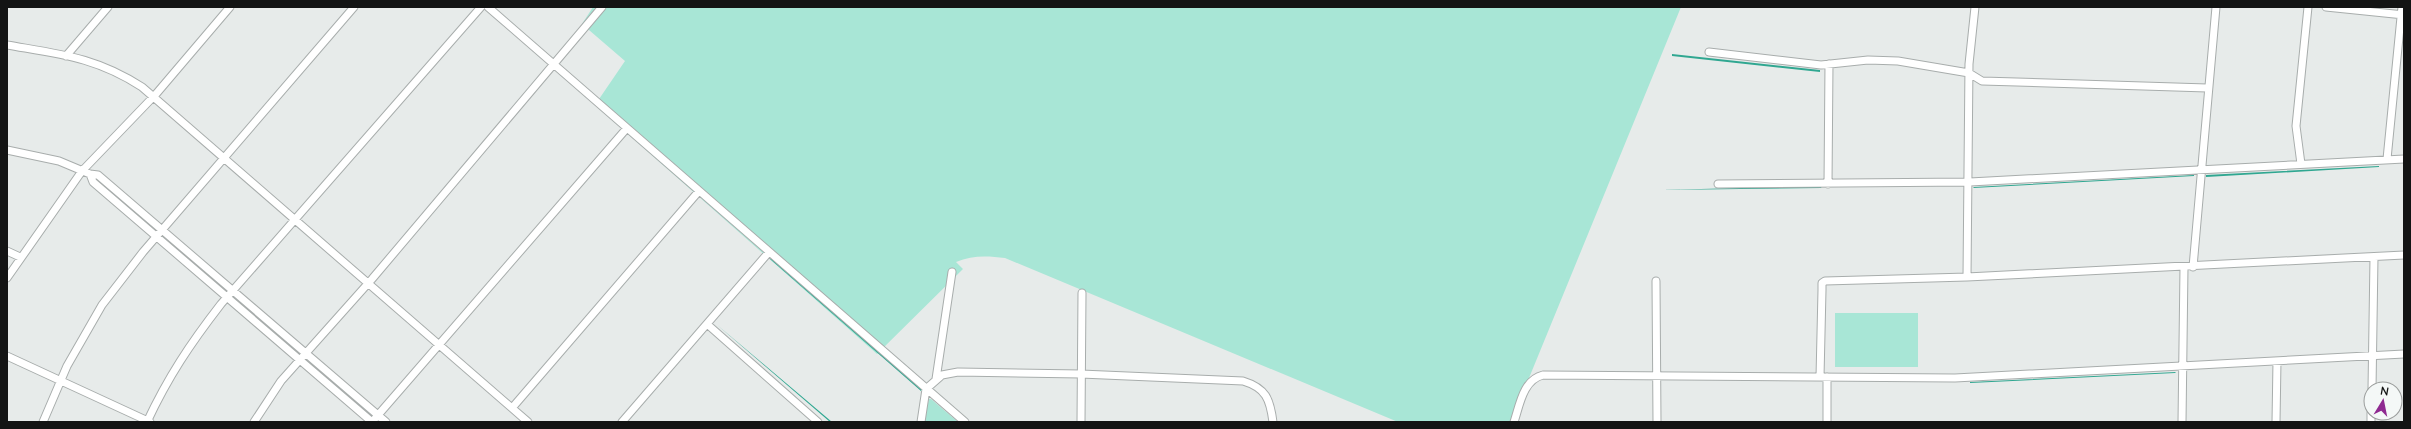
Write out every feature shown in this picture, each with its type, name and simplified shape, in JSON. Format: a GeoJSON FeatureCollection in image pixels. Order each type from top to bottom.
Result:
{"type":"FeatureCollection","features":[{"type":"Feature","properties":{"kind":"street"},"geometry":{"type":"LineString","coordinates":[[66,56],[108,7]]}},
{"type":"Feature","properties":{"kind":"street"},"geometry":{"type":"LineString","coordinates":[[7,278],[20,257],[82,171],[152,96],[230,7]]}},
{"type":"Feature","properties":{"kind":"street"},"geometry":{"type":"LineString","coordinates":[[43,422],[60,381],[102,306],[156,236],[354,7]]}},
{"type":"Feature","properties":{"kind":"street"},"geometry":{"type":"LineString","coordinates":[[7,356],[148,422],[164,386],[187,348],[227,297],[481,7]]}},
{"type":"Feature","properties":{"kind":"street"},"geometry":{"type":"LineString","coordinates":[[488,7],[964,422]]}},
{"type":"Feature","properties":{"kind":"street"},"geometry":{"type":"LineString","coordinates":[[254,422],[281,381],[368,283],[602,7]]}},
{"type":"Feature","properties":{"kind":"street"},"geometry":{"type":"LineString","coordinates":[[1967,277],[1968,73],[1975,7]]}},
{"type":"Feature","properties":{"kind":"street"},"geometry":{"type":"LineString","coordinates":[[2193,267],[2207,88],[2216,7]]}},
{"type":"Feature","properties":{"kind":"street"},"geometry":{"type":"LineString","coordinates":[[2301,164],[2296,126],[2308,7]]}},
{"type":"Feature","properties":{"kind":"street"},"geometry":{"type":"LineString","coordinates":[[2326,7],[2402,12],[2387,159]]}},
{"type":"Feature","properties":{"kind":"street"},"geometry":{"type":"LineString","coordinates":[[7,45],[66,56],[106,66],[121,73],[152,96],[528,422]]}},
{"type":"Feature","properties":{"kind":"street"},"geometry":{"type":"LineString","coordinates":[[1709,52],[1821,65],[1898,60],[1968,73],[1982,81],[2207,88]]}},
{"type":"Feature","properties":{"kind":"street"},"geometry":{"type":"LineString","coordinates":[[1828,184],[1829,64]]}},
{"type":"Feature","properties":{"kind":"street"},"geometry":{"type":"LineString","coordinates":[[90,174],[93,182],[372,422],[627,128]]}},
{"type":"Feature","properties":{"kind":"street"},"geometry":{"type":"LineString","coordinates":[[7,150],[58,161],[90,174],[98,175],[386,422]]}},
{"type":"Feature","properties":{"kind":"street"},"geometry":{"type":"LineString","coordinates":[[1718,184],[1967,182],[2404,158]]}},
{"type":"Feature","properties":{"kind":"street"},"geometry":{"type":"LineString","coordinates":[[512,408],[699,191]]}},
{"type":"Feature","properties":{"kind":"street"},"geometry":{"type":"LineString","coordinates":[[7,251],[20,257]]}},
{"type":"Feature","properties":{"kind":"street"},"geometry":{"type":"LineString","coordinates":[[622,422],[769,252]]}},
{"type":"Feature","properties":{"kind":"street"},"geometry":{"type":"LineString","coordinates":[[1826,422],[1822,290],[1822,283],[1825,281],[1967,277],[2193,267],[2404,255]]}},
{"type":"Feature","properties":{"kind":"street"},"geometry":{"type":"LineString","coordinates":[[2372,381],[2374,257]]}},
{"type":"Feature","properties":{"kind":"street"},"geometry":{"type":"LineString","coordinates":[[2182,422],[2184,267]]}},
{"type":"Feature","properties":{"kind":"street"},"geometry":{"type":"LineString","coordinates":[[936,379],[952,272]]}},
{"type":"Feature","properties":{"kind":"street"},"geometry":{"type":"LineString","coordinates":[[1656,281],[1657,422]]}},
{"type":"Feature","properties":{"kind":"street"},"geometry":{"type":"LineString","coordinates":[[1081,422],[1082,293]]}},
{"type":"Feature","properties":{"kind":"street"},"geometry":{"type":"LineString","coordinates":[[707,324],[818,422]]}},
{"type":"Feature","properties":{"kind":"street"},"geometry":{"type":"LineString","coordinates":[[1514,422],[1528,382],[1534,377],[1543,375],[1955,378],[2404,354]]}},
{"type":"Feature","properties":{"kind":"street"},"geometry":{"type":"LineString","coordinates":[[2276,422],[2277,360]]}},
{"type":"Feature","properties":{"kind":"street"},"geometry":{"type":"LineString","coordinates":[[921,422],[926,388],[942,375],[958,372],[1081,374],[1243,382],[1256,386],[1265,394],[1271,405],[1272,422]]}},
{"type":"Feature","properties":{"kind":"shaded area"},"geometry":{"type":"Polygon","coordinates":[[[593,7],[1681,7],[1511,422],[1398,422],[1005,258],[980,257],[968,258],[956,262],[963,269],[877,354],[595,105],[625,61],[582,24],[593,7]]]}},
{"type":"Feature","properties":{"kind":"shaded area"},"geometry":{"type":"Polygon","coordinates":[[[1672,54],[1820,70],[1820,72],[1672,56],[1672,54]]]}},
{"type":"Feature","properties":{"kind":"shaded area"},"geometry":{"type":"Polygon","coordinates":[[[2379,167],[2206,177],[2206,175],[2379,167]]]}},
{"type":"Feature","properties":{"kind":"shaded area"},"geometry":{"type":"Polygon","coordinates":[[[2194,176],[1973,188],[1974,187],[2194,176]]]}},
{"type":"Feature","properties":{"kind":"shaded area"},"geometry":{"type":"Polygon","coordinates":[[[1822,186],[1821,188],[1661,190],[1822,186]]]}},
{"type":"Feature","properties":{"kind":"shaded area"},"geometry":{"type":"Polygon","coordinates":[[[771,258],[922,389],[921,391],[770,259],[771,258]]]}},
{"type":"Feature","properties":{"kind":"shaded area"},"geometry":{"type":"Polygon","coordinates":[[[1835,313],[1918,313],[1918,367],[1835,367],[1835,313]]]}},
{"type":"Feature","properties":{"kind":"shaded area"},"geometry":{"type":"Polygon","coordinates":[[[716,324],[832,422],[830,422],[716,324]]]}},
{"type":"Feature","properties":{"kind":"shaded area"},"geometry":{"type":"Polygon","coordinates":[[[2176,372],[2175,373],[1970,383],[1970,382],[2176,372]]]}},
{"type":"Feature","properties":{"kind":"shaded area"},"geometry":{"type":"Polygon","coordinates":[[[929,399],[931,399],[958,422],[924,422],[929,399]]]}}]}
